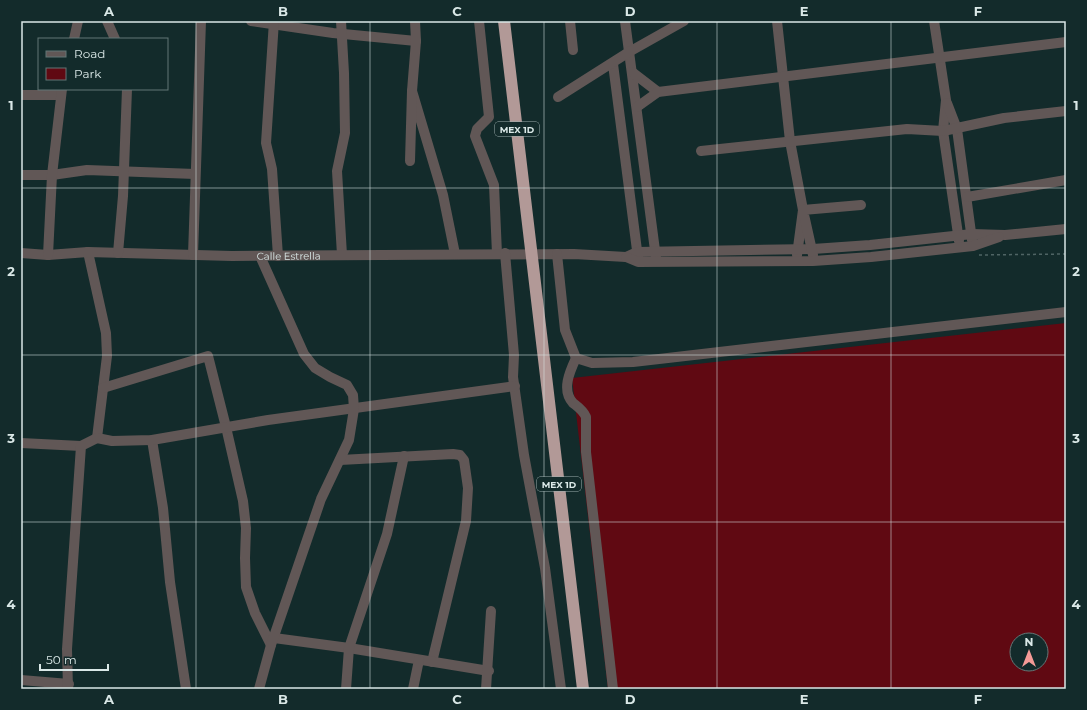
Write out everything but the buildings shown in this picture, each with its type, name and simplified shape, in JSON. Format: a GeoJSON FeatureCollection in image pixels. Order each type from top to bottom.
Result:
{"type":"FeatureCollection","features":[{"type":"Feature","properties":{"kind":"highway","name":"MEX 1D"},"geometry":{"type":"LineString","coordinates":[[504,21],[583,689]]}},
{"type":"Feature","properties":{"kind":"street"},"geometry":{"type":"LineString","coordinates":[[74,38],[78,21]]}},
{"type":"Feature","properties":{"kind":"street"},"geometry":{"type":"LineString","coordinates":[[107,21],[115,38]]}},
{"type":"Feature","properties":{"kind":"street"},"geometry":{"type":"LineString","coordinates":[[193,255],[195,174],[199,118],[201,21]]}},
{"type":"Feature","properties":{"kind":"street"},"geometry":{"type":"LineString","coordinates":[[251,21],[416,41]]}},
{"type":"Feature","properties":{"kind":"street"},"geometry":{"type":"LineString","coordinates":[[341,21],[345,133],[337,171],[342,255]]}},
{"type":"Feature","properties":{"kind":"street"},"geometry":{"type":"LineString","coordinates":[[410,161],[412,91],[416,41],[415,21]]}},
{"type":"Feature","properties":{"kind":"street"},"geometry":{"type":"LineString","coordinates":[[479,21],[489,117],[477,129],[475,136],[494,185],[515,386],[524,455],[545,568],[561,689]]}},
{"type":"Feature","properties":{"kind":"street"},"geometry":{"type":"LineString","coordinates":[[570,21],[573,50]]}},
{"type":"Feature","properties":{"kind":"street"},"geometry":{"type":"LineString","coordinates":[[625,21],[655,257]]}},
{"type":"Feature","properties":{"kind":"street"},"geometry":{"type":"LineString","coordinates":[[558,97],[613,64],[629,52],[684,21]]}},
{"type":"Feature","properties":{"kind":"street"},"geometry":{"type":"LineString","coordinates":[[934,21],[946,100],[957,129],[974,250]]}},
{"type":"Feature","properties":{"kind":"street"},"geometry":{"type":"LineString","coordinates":[[778,22],[790,141],[803,210],[813,249],[813,261]]}},
{"type":"Feature","properties":{"kind":"street"},"geometry":{"type":"LineString","coordinates":[[274,23],[266,143],[272,169],[278,256]]}},
{"type":"Feature","properties":{"kind":"street"},"geometry":{"type":"LineString","coordinates":[[636,107],[658,92],[1066,42]]}},
{"type":"Feature","properties":{"kind":"street"},"geometry":{"type":"LineString","coordinates":[[613,64],[638,257],[813,261],[871,257],[960,247],[974,250],[1005,235]]}},
{"type":"Feature","properties":{"kind":"street"},"geometry":{"type":"LineString","coordinates":[[632,72],[658,92]]}},
{"type":"Feature","properties":{"kind":"street"},"geometry":{"type":"LineString","coordinates":[[118,253],[124,172],[127,90]]}},
{"type":"Feature","properties":{"kind":"street"},"geometry":{"type":"LineString","coordinates":[[412,91],[443,194],[455,254]]}},
{"type":"Feature","properties":{"kind":"street"},"geometry":{"type":"LineString","coordinates":[[21,95],[61,92],[52,174],[48,255]]}},
{"type":"Feature","properties":{"kind":"street"},"geometry":{"type":"LineString","coordinates":[[946,100],[943,131],[960,247]]}},
{"type":"Feature","properties":{"kind":"street"},"geometry":{"type":"LineString","coordinates":[[701,151],[907,129],[943,131],[1004,118],[1066,111]]}},
{"type":"Feature","properties":{"kind":"street"},"geometry":{"type":"LineString","coordinates":[[21,175],[52,174],[87,170],[195,174]]}},
{"type":"Feature","properties":{"kind":"street"},"geometry":{"type":"LineString","coordinates":[[967,197],[1066,180]]}},
{"type":"Feature","properties":{"kind":"street"},"geometry":{"type":"LineString","coordinates":[[803,210],[861,205]]}},
{"type":"Feature","properties":{"kind":"street"},"geometry":{"type":"LineString","coordinates":[[798,261],[797,249],[803,210]]}},
{"type":"Feature","properties":{"kind":"street"},"geometry":{"type":"LineString","coordinates":[[655,257],[813,249],[870,245],[959,235],[1005,235],[1066,229]]}},
{"type":"Feature","properties":{"kind":"street"},"geometry":{"type":"LineString","coordinates":[[870,245],[871,257]]}},
{"type":"Feature","properties":{"kind":"street"},"geometry":{"type":"LineString","coordinates":[[88,252],[106,333],[107,356],[96,438]]}},
{"type":"Feature","properties":{"kind":"street","name":"Calle Estrella"},"geometry":{"type":"LineString","coordinates":[[21,253],[48,255],[88,252],[278,256],[501,253],[638,257]]}},
{"type":"Feature","properties":{"kind":"street"},"geometry":{"type":"LineString","coordinates":[[557,254],[565,330],[576,358],[568,377],[568,391],[572,402],[584,413],[586,417],[586,452],[613,689]]}},
{"type":"Feature","properties":{"kind":"street"},"geometry":{"type":"LineString","coordinates":[[259,689],[273,641],[321,500],[349,440],[354,409],[353,395],[347,384],[330,377],[315,368],[304,354],[260,256]]}},
{"type":"Feature","properties":{"kind":"street"},"geometry":{"type":"LineString","coordinates":[[576,358],[592,363],[633,362],[1066,312]]}},
{"type":"Feature","properties":{"kind":"street"},"geometry":{"type":"LineString","coordinates":[[102,388],[208,356],[226,427],[242,501],[246,528],[246,587],[255,613],[273,641]]}},
{"type":"Feature","properties":{"kind":"street"},"geometry":{"type":"LineString","coordinates":[[21,443],[81,446],[96,438],[112,441],[152,440],[226,427],[515,386]]}},
{"type":"Feature","properties":{"kind":"street"},"geometry":{"type":"LineString","coordinates":[[152,440],[163,508],[170,582],[186,689]]}},
{"type":"Feature","properties":{"kind":"street"},"geometry":{"type":"LineString","coordinates":[[21,680],[68,687],[67,649],[81,446]]}},
{"type":"Feature","properties":{"kind":"street"},"geometry":{"type":"LineString","coordinates":[[340,460],[453,454],[460,455],[464,460],[468,488],[466,521],[432,662]]}},
{"type":"Feature","properties":{"kind":"street"},"geometry":{"type":"LineString","coordinates":[[346,689],[349,648],[387,534],[404,456]]}},
{"type":"Feature","properties":{"kind":"street"},"geometry":{"type":"LineString","coordinates":[[486,689],[489,671],[491,611]]}},
{"type":"Feature","properties":{"kind":"street"},"geometry":{"type":"LineString","coordinates":[[273,641],[349,648],[489,671]]}},
{"type":"Feature","properties":{"kind":"street"},"geometry":{"type":"LineString","coordinates":[[413,689],[419,660]]}},
{"type":"Feature","properties":{"kind":"path"},"geometry":{"type":"LineString","coordinates":[[974,250],[1066,254]]}},
{"type":"Feature","properties":{"kind":"green space"},"geometry":{"type":"Polygon","coordinates":[[[1066,323],[1066,689],[608,689],[572,378],[1066,323]]]}}]}
